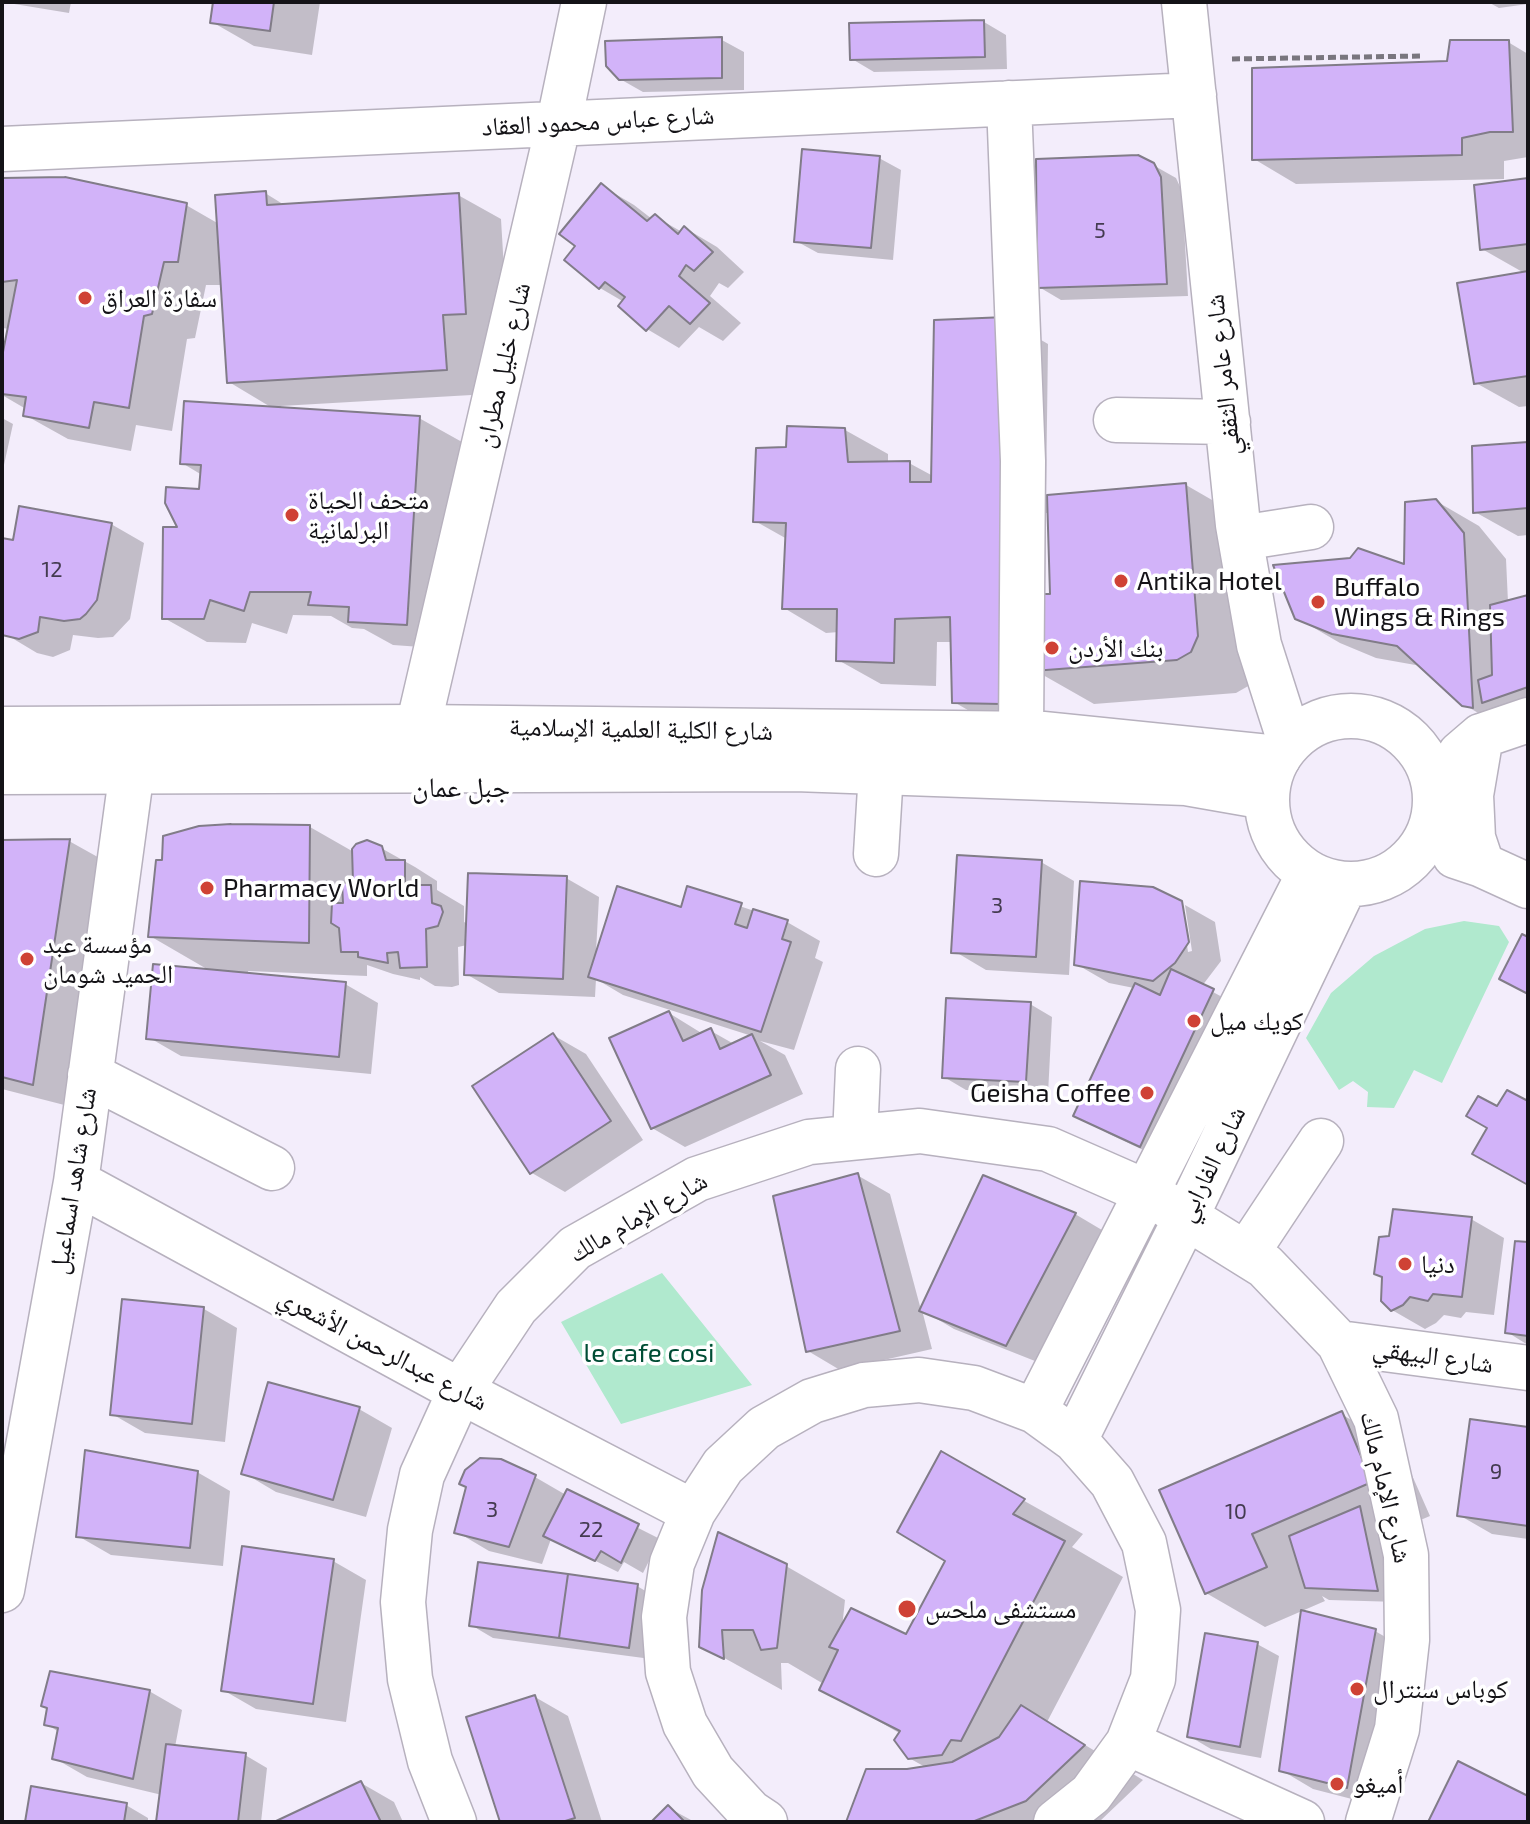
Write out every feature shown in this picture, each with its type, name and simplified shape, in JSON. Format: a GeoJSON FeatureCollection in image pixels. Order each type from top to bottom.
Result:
{"type":"FeatureCollection","features":[{"type":"Feature","properties":{"kind":"street","name":"شارع خليل مطران"},"geometry":{"type":"LineString","coordinates":[[418,727],[559,122],[584,2]]}},
{"type":"Feature","properties":{"kind":"street","name":"شارع عامر الثقفي"},"geometry":{"type":"LineString","coordinates":[[1184,2],[1241,538],[1278,765]]}},
{"type":"Feature","properties":{"kind":"street","name":"شارع عباس محمود العقاد"},"geometry":{"type":"LineString","coordinates":[[2,149],[1009,103],[1192,78]]}},
{"type":"Feature","properties":{"kind":"street"},"geometry":{"type":"LineString","coordinates":[[1009,103],[1023,461],[1021,734]]}},
{"type":"Feature","properties":{"kind":"street"},"geometry":{"type":"LineString","coordinates":[[1116,420],[1228,422]]}},
{"type":"Feature","properties":{"kind":"street"},"geometry":{"type":"LineString","coordinates":[[1241,538],[1311,527]]}},
{"type":"Feature","properties":{"kind":"street"},"geometry":{"type":"LineString","coordinates":[[1359,716],[1383,722],[1405,735],[1422,754],[1433,777],[1436,801],[1432,825],[1422,846],[1405,865],[1383,878],[1327,881],[1284,852],[1268,817],[1278,765],[1310,726],[1334,717],[1359,716]]}},
{"type":"Feature","properties":{"kind":"street"},"geometry":{"type":"LineString","coordinates":[[1433,777],[1481,736],[1528,720]]}},
{"type":"Feature","properties":{"kind":"street","name":"شارع الكلية العلمية الإسلامية"},"geometry":{"type":"LineString","coordinates":[[2,729],[418,727],[1043,734],[1278,765]]}},
{"type":"Feature","properties":{"kind":"street"},"geometry":{"type":"LineString","coordinates":[[1481,736],[1471,795],[1473,838],[1482,865]]}},
{"type":"Feature","properties":{"kind":"street","name":"شارع الكلية العلمية الإسلامية"},"geometry":{"type":"LineString","coordinates":[[2,772],[795,769],[1186,783],[1278,765]]}},
{"type":"Feature","properties":{"kind":"street","name":"شارع شاهد اسماعيل"},"geometry":{"type":"LineString","coordinates":[[2,1590],[76,1182],[132,770]]}},
{"type":"Feature","properties":{"kind":"street"},"geometry":{"type":"LineString","coordinates":[[876,854],[881,772]]}},
{"type":"Feature","properties":{"kind":"street"},"geometry":{"type":"LineString","coordinates":[[1422,846],[1482,865],[1528,886]]}},
{"type":"Feature","properties":{"kind":"street","name":"شارع الفارابي"},"geometry":{"type":"LineString","coordinates":[[1035,1411],[1146,1192],[1327,881]]}},
{"type":"Feature","properties":{"kind":"street","name":"شارع الفارابي"},"geometry":{"type":"LineString","coordinates":[[1075,1440],[1186,1217],[1327,881]]}},
{"type":"Feature","properties":{"kind":"street"},"geometry":{"type":"LineString","coordinates":[[855,1137],[858,1069]]}},
{"type":"Feature","properties":{"kind":"street"},"geometry":{"type":"LineString","coordinates":[[90,1075],[272,1168]]}},
{"type":"Feature","properties":{"kind":"street","name":"شارع الإمام مالك"},"geometry":{"type":"LineString","coordinates":[[454,1822],[430,1761],[410,1679],[403,1602],[410,1530],[422,1475],[460,1391],[516,1307],[575,1248],[697,1179],[809,1142],[920,1131],[1048,1149],[1146,1192],[1265,1266],[1339,1343],[1376,1419],[1406,1555],[1407,1640],[1397,1729],[1368,1822]]}},
{"type":"Feature","properties":{"kind":"street"},"geometry":{"type":"LineString","coordinates":[[1246,1254],[1321,1141]]}},
{"type":"Feature","properties":{"kind":"street","name":"شارع عبدالرحمن الأشعري"},"geometry":{"type":"LineString","coordinates":[[76,1182],[460,1391],[693,1512]]}},
{"type":"Feature","properties":{"kind":"street","name":"شارع البيهقي"},"geometry":{"type":"LineString","coordinates":[[1339,1343],[1528,1368]]}},
{"type":"Feature","properties":{"kind":"street"},"geometry":{"type":"LineString","coordinates":[[765,1822],[750,1812],[713,1772],[685,1724],[668,1672],[664,1617],[672,1563],[693,1512],[723,1466],[764,1428],[812,1401],[864,1385],[919,1380],[974,1388],[1035,1411],[1075,1440],[1112,1482],[1144,1543],[1158,1610],[1153,1679],[1128,1743],[1091,1794],[1056,1822]]}},
{"type":"Feature","properties":{"kind":"street"},"geometry":{"type":"LineString","coordinates":[[1128,1743],[1302,1822]]}},
{"type":"Feature","properties":{"kind":"path"},"geometry":{"type":"LineString","coordinates":[[1192,78],[1421,56]]}},
{"type":"Feature","properties":{"kind":"green space"},"geometry":{"type":"Polygon","coordinates":[[[1464,921],[1499,926],[1509,942],[1442,1083],[1414,1070],[1394,1108],[1367,1107],[1368,1092],[1353,1081],[1339,1090],[1306,1038],[1331,993],[1374,956],[1425,929],[1464,921]]]}},
{"type":"Feature","properties":{"kind":"green space","name":"le cafe cosi"},"geometry":{"type":"Polygon","coordinates":[[[662,1273],[752,1385],[621,1424],[561,1322],[662,1273]]]}},
{"type":"Feature","properties":{"kind":"building"},"geometry":{"type":"Polygon","coordinates":[[[213,2],[274,2],[270,31],[210,23],[213,2]]]}},
{"type":"Feature","properties":{"kind":"building"},"geometry":{"type":"Polygon","coordinates":[[[984,20],[985,57],[850,60],[849,23],[984,20]]]}},
{"type":"Feature","properties":{"kind":"building"},"geometry":{"type":"Polygon","coordinates":[[[722,37],[722,78],[619,80],[606,66],[605,41],[722,37]]]}},
{"type":"Feature","properties":{"kind":"building"},"geometry":{"type":"Polygon","coordinates":[[[1450,40],[1509,40],[1513,132],[1490,132],[1462,138],[1462,155],[1252,160],[1252,68],[1447,61],[1450,40]]]}},
{"type":"Feature","properties":{"kind":"building"},"geometry":{"type":"Polygon","coordinates":[[[802,149],[880,156],[871,248],[794,242],[802,149]]]}},
{"type":"Feature","properties":{"kind":"building"},"geometry":{"type":"Polygon","coordinates":[[[1138,155],[1154,163],[1161,177],[1167,284],[1037,288],[1036,159],[1138,155]]]}},
{"type":"Feature","properties":{"kind":"building","name":"سفارة العراق"},"geometry":{"type":"Polygon","coordinates":[[[65,177],[187,203],[178,262],[164,262],[152,314],[144,316],[129,408],[94,402],[89,428],[23,416],[26,397],[2,394],[2,357],[17,280],[2,282],[2,178],[65,177]]]}},
{"type":"Feature","properties":{"kind":"building"},"geometry":{"type":"Polygon","coordinates":[[[1528,178],[1528,244],[1480,250],[1474,185],[1528,178]]]}},
{"type":"Feature","properties":{"kind":"building"},"geometry":{"type":"Polygon","coordinates":[[[601,183],[647,221],[655,214],[678,234],[684,226],[713,252],[694,271],[686,265],[679,276],[710,303],[690,324],[669,306],[646,331],[618,306],[625,297],[605,282],[599,289],[564,260],[575,246],[559,234],[601,183]]]}},
{"type":"Feature","properties":{"kind":"building"},"geometry":{"type":"Polygon","coordinates":[[[266,191],[267,205],[459,193],[466,314],[443,315],[447,370],[227,383],[215,195],[266,191]]]}},
{"type":"Feature","properties":{"kind":"building"},"geometry":{"type":"Polygon","coordinates":[[[1528,271],[1528,376],[1474,384],[1457,283],[1528,271]]]}},
{"type":"Feature","properties":{"kind":"building"},"geometry":{"type":"Polygon","coordinates":[[[1006,317],[1001,704],[952,703],[950,617],[895,619],[894,663],[836,661],[837,609],[782,609],[786,523],[753,522],[756,448],[786,447],[787,426],[845,428],[848,462],[910,461],[910,482],[931,482],[934,320],[1006,317]]]}},
{"type":"Feature","properties":{"kind":"building","name":"متحف الحياة البرلمانية"},"geometry":{"type":"Polygon","coordinates":[[[184,401],[420,416],[407,625],[348,622],[349,607],[308,605],[311,592],[250,592],[244,611],[210,600],[204,619],[162,619],[163,527],[177,527],[165,503],[166,487],[199,489],[201,465],[180,464],[184,401]]]}},
{"type":"Feature","properties":{"kind":"building"},"geometry":{"type":"Polygon","coordinates":[[[1528,442],[1528,508],[1473,513],[1472,446],[1528,442]]]}},
{"type":"Feature","properties":{"kind":"building","name":"Antika Hotel"},"geometry":{"type":"Polygon","coordinates":[[[1186,483],[1198,636],[1191,652],[1177,660],[1033,671],[1031,594],[1050,594],[1047,495],[1186,483]]]}},
{"type":"Feature","properties":{"kind":"building"},"geometry":{"type":"Polygon","coordinates":[[[1436,499],[1464,533],[1473,708],[1462,706],[1397,646],[1332,634],[1295,619],[1273,565],[1350,558],[1358,548],[1404,564],[1405,502],[1436,499]]]}},
{"type":"Feature","properties":{"kind":"building"},"geometry":{"type":"Polygon","coordinates":[[[19,506],[112,523],[97,600],[86,614],[80,619],[64,621],[40,617],[38,632],[19,639],[2,635],[2,538],[13,540],[19,506]]]}},
{"type":"Feature","properties":{"kind":"building"},"geometry":{"type":"Polygon","coordinates":[[[1528,595],[1528,687],[1482,703],[1478,680],[1492,675],[1490,605],[1528,595]]]}},
{"type":"Feature","properties":{"kind":"building"},"geometry":{"type":"Polygon","coordinates":[[[310,825],[309,943],[148,937],[156,860],[162,860],[163,836],[199,826],[310,825]]]}},
{"type":"Feature","properties":{"kind":"building","name":"مؤسسة عبد الحميد شومان"},"geometry":{"type":"Polygon","coordinates":[[[70,839],[33,1085],[2,1077],[2,840],[70,839]]]}},
{"type":"Feature","properties":{"kind":"building"},"geometry":{"type":"Polygon","coordinates":[[[367,840],[382,846],[386,860],[405,860],[405,885],[431,885],[432,903],[441,906],[443,912],[438,926],[426,929],[427,967],[400,968],[398,952],[387,953],[388,963],[358,957],[358,952],[341,952],[339,928],[331,923],[332,903],[343,903],[342,883],[353,882],[352,849],[367,840]]]}},
{"type":"Feature","properties":{"kind":"building"},"geometry":{"type":"Polygon","coordinates":[[[957,855],[1042,860],[1036,957],[951,953],[957,855]]]}},
{"type":"Feature","properties":{"kind":"building"},"geometry":{"type":"Polygon","coordinates":[[[468,873],[567,876],[563,979],[464,975],[468,873]]]}},
{"type":"Feature","properties":{"kind":"building"},"geometry":{"type":"Polygon","coordinates":[[[1080,881],[1153,887],[1182,901],[1189,942],[1175,963],[1153,981],[1074,965],[1080,881]]]}},
{"type":"Feature","properties":{"kind":"building"},"geometry":{"type":"Polygon","coordinates":[[[617,886],[681,907],[687,886],[742,903],[735,924],[747,928],[753,909],[788,920],[782,939],[791,942],[761,1032],[588,977],[617,886]]]}},
{"type":"Feature","properties":{"kind":"building"},"geometry":{"type":"Polygon","coordinates":[[[1522,934],[1528,937],[1528,994],[1499,979],[1522,934]]]}},
{"type":"Feature","properties":{"kind":"building"},"geometry":{"type":"Polygon","coordinates":[[[153,964],[346,982],[339,1057],[146,1039],[153,964]]]}},
{"type":"Feature","properties":{"kind":"building"},"geometry":{"type":"Polygon","coordinates":[[[1171,969],[1214,989],[1140,1147],[1073,1116],[1135,983],[1160,995],[1171,969]]]}},
{"type":"Feature","properties":{"kind":"building"},"geometry":{"type":"Polygon","coordinates":[[[946,998],[1031,1002],[1026,1082],[942,1078],[946,998]]]}},
{"type":"Feature","properties":{"kind":"building"},"geometry":{"type":"Polygon","coordinates":[[[669,1011],[683,1041],[711,1028],[720,1049],[752,1034],[771,1075],[651,1129],[609,1038],[669,1011]]]}},
{"type":"Feature","properties":{"kind":"building"},"geometry":{"type":"Polygon","coordinates":[[[553,1033],[611,1121],[530,1174],[472,1086],[553,1033]]]}},
{"type":"Feature","properties":{"kind":"building"},"geometry":{"type":"Polygon","coordinates":[[[1507,1090],[1528,1101],[1528,1185],[1472,1154],[1487,1128],[1466,1116],[1478,1096],[1497,1106],[1507,1090]]]}},
{"type":"Feature","properties":{"kind":"building"},"geometry":{"type":"Polygon","coordinates":[[[858,1173],[900,1331],[806,1352],[773,1196],[858,1173]]]}},
{"type":"Feature","properties":{"kind":"building"},"geometry":{"type":"Polygon","coordinates":[[[983,1175],[1076,1213],[1006,1346],[919,1311],[983,1175]]]}},
{"type":"Feature","properties":{"kind":"building"},"geometry":{"type":"Polygon","coordinates":[[[1393,1209],[1472,1217],[1462,1297],[1433,1294],[1428,1301],[1410,1297],[1391,1311],[1381,1301],[1382,1277],[1374,1274],[1379,1237],[1389,1236],[1393,1209]]]}},
{"type":"Feature","properties":{"kind":"building"},"geometry":{"type":"Polygon","coordinates":[[[1515,1241],[1528,1242],[1528,1336],[1505,1333],[1515,1241]]]}},
{"type":"Feature","properties":{"kind":"building"},"geometry":{"type":"Polygon","coordinates":[[[122,1299],[204,1307],[192,1424],[110,1415],[122,1299]]]}},
{"type":"Feature","properties":{"kind":"building"},"geometry":{"type":"Polygon","coordinates":[[[268,1382],[360,1407],[333,1500],[241,1474],[268,1382]]]}},
{"type":"Feature","properties":{"kind":"building"},"geometry":{"type":"Polygon","coordinates":[[[1342,1411],[1372,1482],[1252,1534],[1267,1567],[1205,1594],[1159,1490],[1342,1411]]]}},
{"type":"Feature","properties":{"kind":"building"},"geometry":{"type":"Polygon","coordinates":[[[1470,1419],[1528,1427],[1528,1526],[1457,1516],[1470,1419]]]}},
{"type":"Feature","properties":{"kind":"building"},"geometry":{"type":"Polygon","coordinates":[[[85,1450],[198,1471],[190,1548],[76,1537],[85,1450]]]}},
{"type":"Feature","properties":{"kind":"building"},"geometry":{"type":"Polygon","coordinates":[[[941,1451],[1025,1499],[1013,1514],[1065,1541],[961,1741],[951,1740],[942,1755],[908,1759],[894,1740],[900,1731],[819,1690],[838,1650],[829,1647],[851,1608],[906,1634],[945,1561],[897,1532],[941,1451]]]}},
{"type":"Feature","properties":{"kind":"building"},"geometry":{"type":"Polygon","coordinates":[[[480,1458],[501,1459],[536,1475],[509,1547],[454,1533],[466,1487],[459,1484],[465,1470],[480,1458]]]}},
{"type":"Feature","properties":{"kind":"building"},"geometry":{"type":"Polygon","coordinates":[[[567,1489],[639,1524],[621,1563],[601,1551],[595,1561],[543,1536],[567,1489]]]}},
{"type":"Feature","properties":{"kind":"building"},"geometry":{"type":"Polygon","coordinates":[[[1360,1506],[1378,1591],[1305,1588],[1289,1536],[1360,1506]]]}},
{"type":"Feature","properties":{"kind":"building"},"geometry":{"type":"Polygon","coordinates":[[[718,1532],[787,1564],[777,1648],[761,1650],[753,1630],[722,1630],[724,1659],[699,1647],[702,1590],[718,1532]]]}},
{"type":"Feature","properties":{"kind":"building"},"geometry":{"type":"Polygon","coordinates":[[[242,1546],[334,1559],[313,1704],[221,1691],[242,1546]]]}},
{"type":"Feature","properties":{"kind":"building"},"geometry":{"type":"Polygon","coordinates":[[[478,1562],[568,1574],[559,1638],[469,1626],[478,1562]]]}},
{"type":"Feature","properties":{"kind":"building"},"geometry":{"type":"Polygon","coordinates":[[[568,1574],[638,1584],[629,1648],[559,1638],[568,1574]]]}},
{"type":"Feature","properties":{"kind":"building"},"geometry":{"type":"Polygon","coordinates":[[[1301,1610],[1376,1629],[1347,1788],[1279,1771],[1301,1610]]]}},
{"type":"Feature","properties":{"kind":"building"},"geometry":{"type":"Polygon","coordinates":[[[1205,1633],[1258,1642],[1240,1747],[1187,1737],[1205,1633]]]}},
{"type":"Feature","properties":{"kind":"building"},"geometry":{"type":"Polygon","coordinates":[[[50,1671],[150,1690],[133,1779],[52,1759],[58,1728],[44,1725],[47,1708],[41,1706],[50,1671]]]}},
{"type":"Feature","properties":{"kind":"building"},"geometry":{"type":"Polygon","coordinates":[[[535,1695],[575,1818],[562,1822],[500,1822],[466,1717],[535,1695]]]}},
{"type":"Feature","properties":{"kind":"building"},"geometry":{"type":"Polygon","coordinates":[[[1021,1705],[1085,1745],[1026,1801],[972,1822],[846,1822],[866,1769],[907,1769],[952,1762],[999,1737],[1021,1705]]]}},
{"type":"Feature","properties":{"kind":"building"},"geometry":{"type":"Polygon","coordinates":[[[166,1744],[246,1753],[238,1822],[156,1822],[166,1744]]]}},
{"type":"Feature","properties":{"kind":"building"},"geometry":{"type":"Polygon","coordinates":[[[1458,1761],[1528,1796],[1528,1822],[1428,1822],[1458,1761]]]}},
{"type":"Feature","properties":{"kind":"building"},"geometry":{"type":"Polygon","coordinates":[[[361,1781],[381,1822],[274,1822],[361,1781]]]}},
{"type":"Feature","properties":{"kind":"building"},"geometry":{"type":"Polygon","coordinates":[[[31,1786],[127,1803],[124,1822],[25,1822],[31,1786]]]}},
{"type":"Feature","properties":{"kind":"building"},"geometry":{"type":"Polygon","coordinates":[[[668,1805],[685,1822],[651,1822],[668,1805]]]}},
{"type":"Feature","properties":{"kind":"place","name":"سفارة العراق"},"geometry":{"type":"Point","coordinates":[85,298]}},
{"type":"Feature","properties":{"kind":"place","name":"متحف الحياة البرلمانية"},"geometry":{"type":"Point","coordinates":[292,515]}},
{"type":"Feature","properties":{"kind":"place","name":"Antika Hotel"},"geometry":{"type":"Point","coordinates":[1121,581]}},
{"type":"Feature","properties":{"kind":"place","name":"Buffalo Wings & Rings"},"geometry":{"type":"Point","coordinates":[1318,602]}},
{"type":"Feature","properties":{"kind":"place","name":"بنك الأردن"},"geometry":{"type":"Point","coordinates":[1052,648]}},
{"type":"Feature","properties":{"kind":"place","name":"Pharmacy World"},"geometry":{"type":"Point","coordinates":[207,888]}},
{"type":"Feature","properties":{"kind":"place","name":"مؤسسة عبد الحميد شومان"},"geometry":{"type":"Point","coordinates":[27,959]}},
{"type":"Feature","properties":{"kind":"place","name":"كويك ميل"},"geometry":{"type":"Point","coordinates":[1194,1021]}},
{"type":"Feature","properties":{"kind":"place","name":"Geisha Coffee"},"geometry":{"type":"Point","coordinates":[1147,1093]}},
{"type":"Feature","properties":{"kind":"place","name":"دنيا"},"geometry":{"type":"Point","coordinates":[1405,1264]}},
{"type":"Feature","properties":{"kind":"place","name":"مستشفى ملحس"},"geometry":{"type":"Point","coordinates":[907,1609]}},
{"type":"Feature","properties":{"kind":"place","name":"كوباس سنترال"},"geometry":{"type":"Point","coordinates":[1357,1689]}},
{"type":"Feature","properties":{"kind":"place","name":"أميغو"},"geometry":{"type":"Point","coordinates":[1337,1784]}},
{"type":"Feature","properties":{"kind":"district","name":"جبل عمان"},"geometry":{"type":"Point","coordinates":[461,788]}}]}
